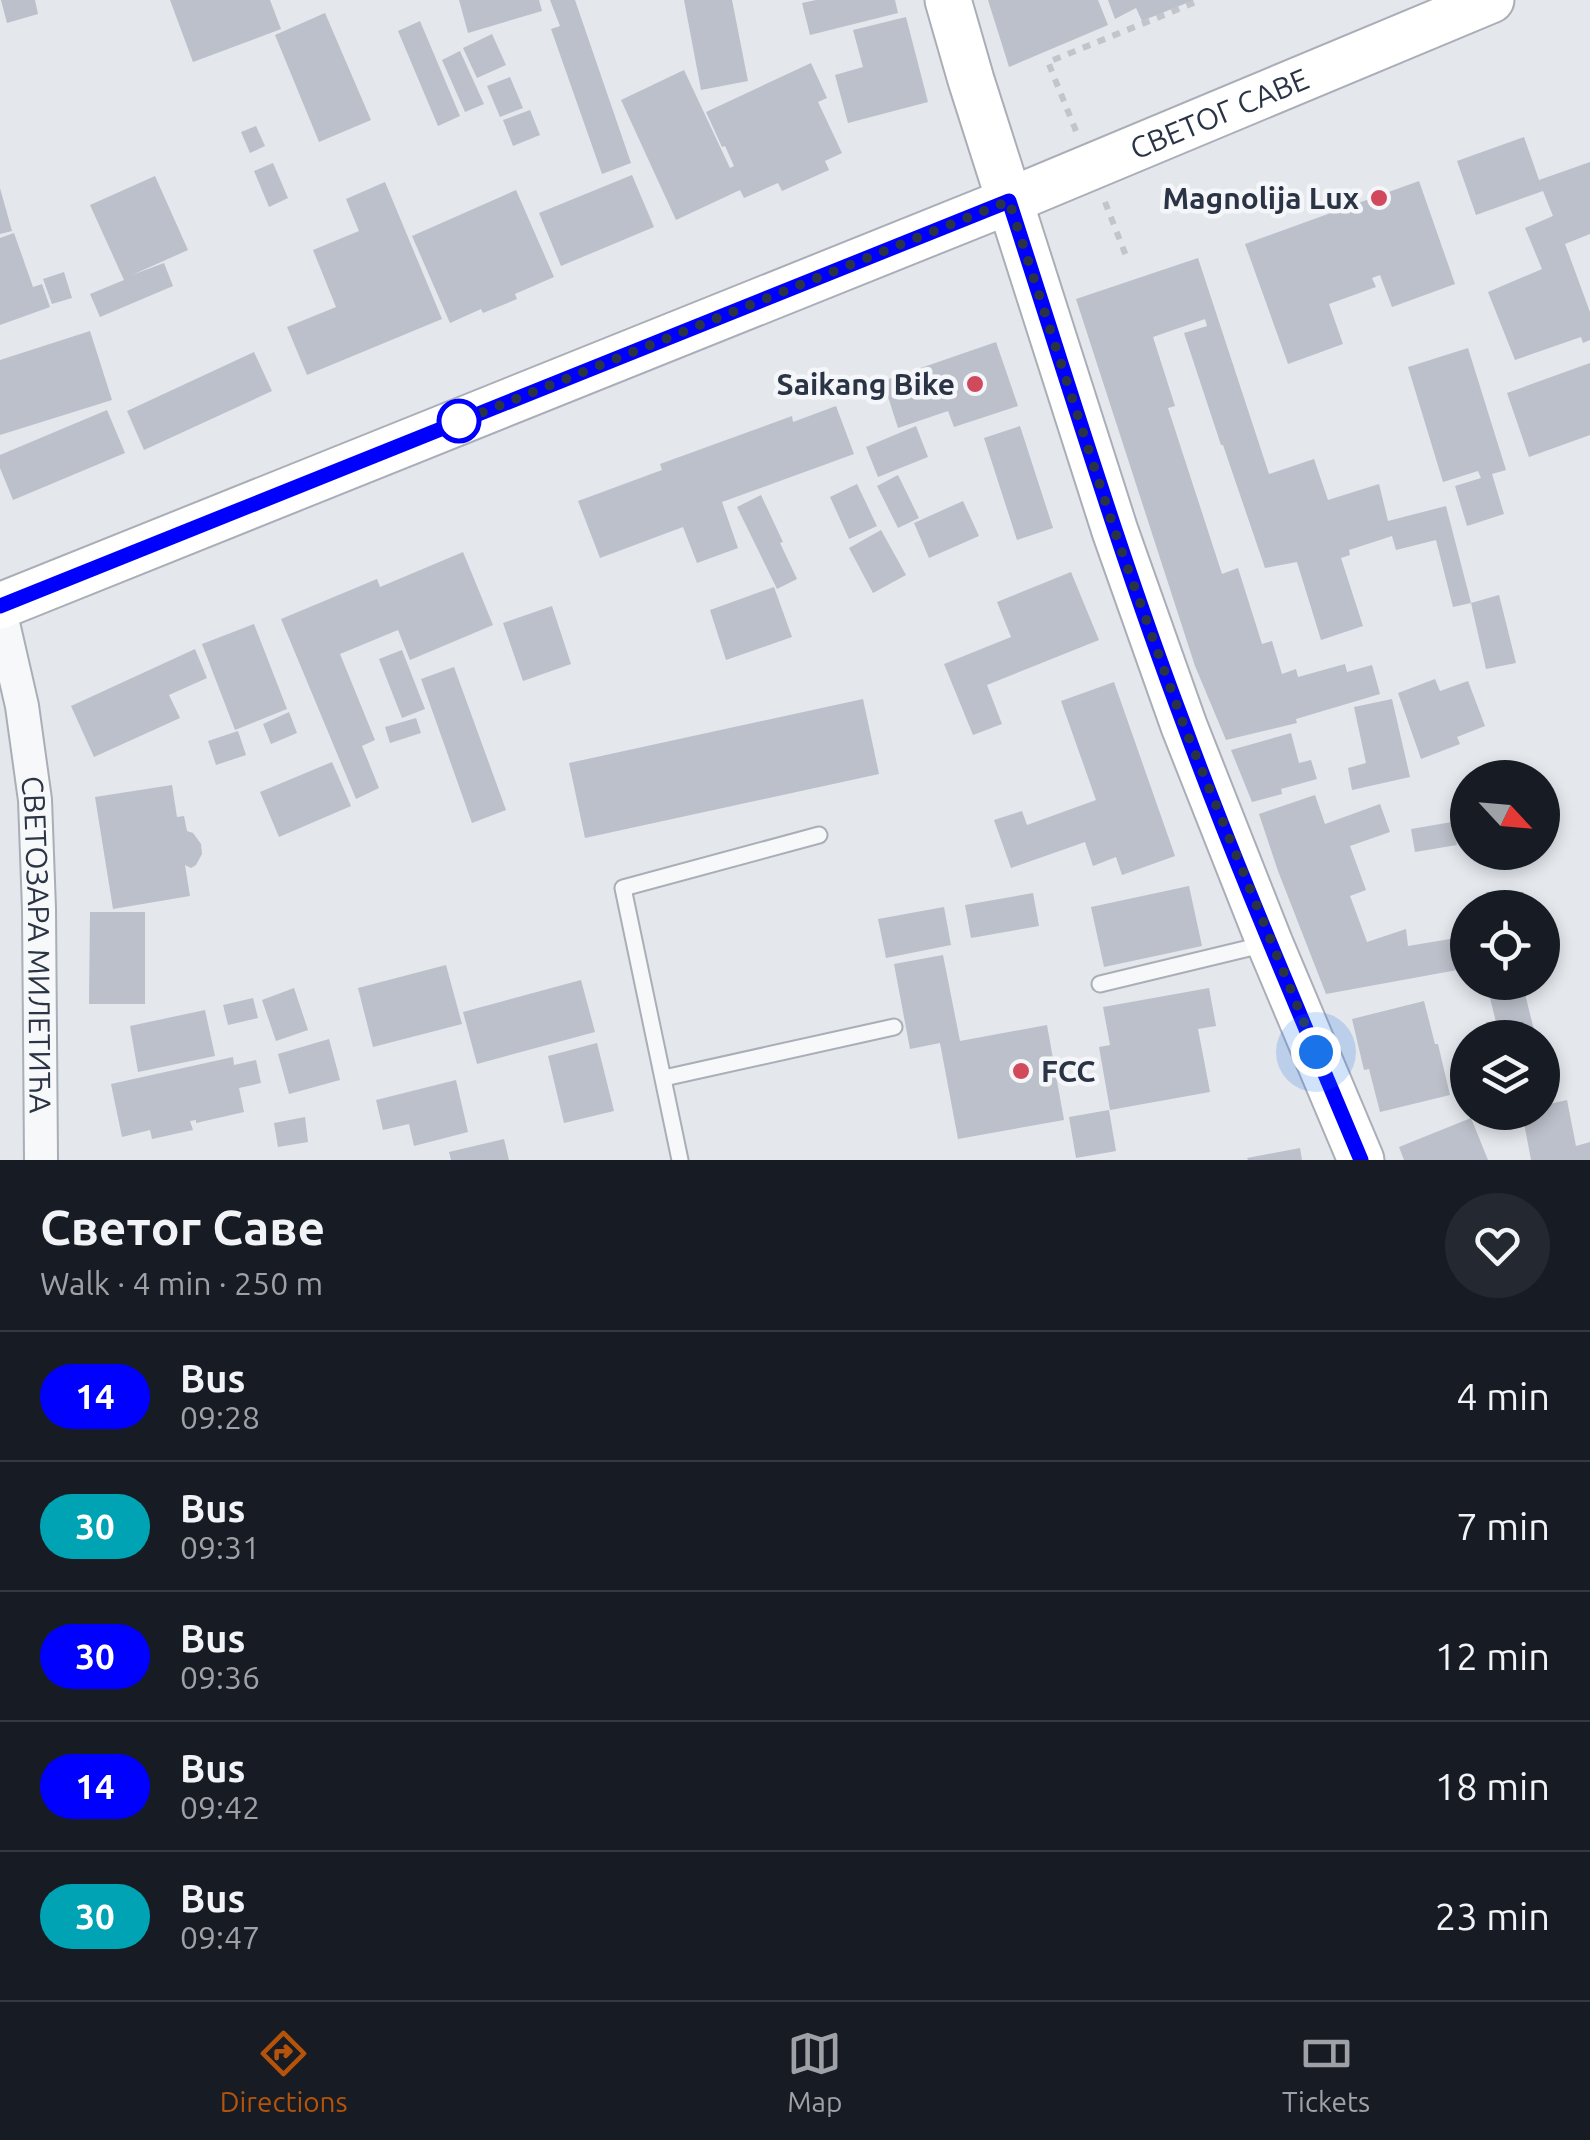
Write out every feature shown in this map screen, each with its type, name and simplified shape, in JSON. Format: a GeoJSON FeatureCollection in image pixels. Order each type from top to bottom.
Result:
{"type":"FeatureCollection","features":[{"type":"Feature","properties":{"kind":"street"},"geometry":{"type":"LineString","coordinates":[[948,0],[1115,532],[1190,742],[1362,1160]]}},
{"type":"Feature","properties":{"kind":"street","name":"СВЕТОГ САВЕ"},"geometry":{"type":"LineString","coordinates":[[0,608],[1009,201],[1491,0]]}},
{"type":"Feature","properties":{"kind":"street","name":"СВЕТОЗАРА МИЛЕТИЋА"},"geometry":{"type":"LineString","coordinates":[[0,608],[22,706],[35,800],[42,1160]]}},
{"type":"Feature","properties":{"kind":"lane"},"geometry":{"type":"LineString","coordinates":[[680,1160],[622,888],[819,834]]}},
{"type":"Feature","properties":{"kind":"lane"},"geometry":{"type":"LineString","coordinates":[[1100,984],[1270,944]]}},
{"type":"Feature","properties":{"kind":"lane"},"geometry":{"type":"LineString","coordinates":[[664,1078],[894,1027]]}},
{"type":"Feature","properties":{"kind":"path"},"geometry":{"type":"LineString","coordinates":[[1128,261],[1048,62],[1201,0]]}},
{"type":"Feature","properties":{"kind":"building"},"geometry":{"type":"Polygon","coordinates":[[[1,0],[35,0],[38,14],[7,23],[1,0]]]}},
{"type":"Feature","properties":{"kind":"building"},"geometry":{"type":"Polygon","coordinates":[[[170,0],[270,0],[281,29],[193,62],[170,0]]]}},
{"type":"Feature","properties":{"kind":"building"},"geometry":{"type":"Polygon","coordinates":[[[459,0],[539,0],[542,11],[468,33],[459,0]]]}},
{"type":"Feature","properties":{"kind":"building"},"geometry":{"type":"Polygon","coordinates":[[[550,0],[575,0],[631,163],[602,174],[551,29],[560,26],[550,0]]]}},
{"type":"Feature","properties":{"kind":"building"},"geometry":{"type":"Polygon","coordinates":[[[684,0],[732,0],[748,81],[701,90],[684,0]]]}},
{"type":"Feature","properties":{"kind":"building"},"geometry":{"type":"Polygon","coordinates":[[[895,0],[898,13],[810,35],[802,3],[895,0]]]}},
{"type":"Feature","properties":{"kind":"building"},"geometry":{"type":"Polygon","coordinates":[[[988,0],[1098,0],[1108,25],[1009,67],[988,0]]]}},
{"type":"Feature","properties":{"kind":"building"},"geometry":{"type":"Polygon","coordinates":[[[1108,0],[1194,0],[1142,21],[1136,8],[1115,19],[1108,0]]]}},
{"type":"Feature","properties":{"kind":"building"},"geometry":{"type":"Polygon","coordinates":[[[325,13],[371,120],[319,142],[275,35],[325,13]]]}},
{"type":"Feature","properties":{"kind":"building"},"geometry":{"type":"Polygon","coordinates":[[[906,17],[928,102],[848,123],[835,75],[863,67],[853,30],[906,17]]]}},
{"type":"Feature","properties":{"kind":"building"},"geometry":{"type":"Polygon","coordinates":[[[420,21],[460,116],[438,126],[398,31],[420,21]]]}},
{"type":"Feature","properties":{"kind":"building"},"geometry":{"type":"Polygon","coordinates":[[[492,34],[506,65],[477,78],[463,48],[492,34]]]}},
{"type":"Feature","properties":{"kind":"building"},"geometry":{"type":"Polygon","coordinates":[[[460,51],[484,104],[465,112],[442,60],[460,51]]]}},
{"type":"Feature","properties":{"kind":"building"},"geometry":{"type":"Polygon","coordinates":[[[811,63],[827,98],[818,102],[842,153],[825,161],[829,170],[782,191],[778,183],[744,198],[740,190],[676,220],[621,100],[684,70],[730,168],[734,166],[706,112],[811,63]]]}},
{"type":"Feature","properties":{"kind":"building"},"geometry":{"type":"Polygon","coordinates":[[[510,77],[523,108],[500,117],[487,86],[510,77]]]}},
{"type":"Feature","properties":{"kind":"building"},"geometry":{"type":"Polygon","coordinates":[[[530,110],[540,135],[513,146],[503,120],[530,110]]]}},
{"type":"Feature","properties":{"kind":"building"},"geometry":{"type":"Polygon","coordinates":[[[256,126],[265,146],[250,153],[241,132],[256,126]]]}},
{"type":"Feature","properties":{"kind":"building"},"geometry":{"type":"Polygon","coordinates":[[[1524,137],[1539,180],[1590,162],[1590,234],[1565,244],[1590,312],[1590,340],[1583,343],[1581,337],[1515,360],[1488,292],[1542,269],[1525,228],[1553,216],[1543,191],[1476,215],[1457,161],[1524,137]]]}},
{"type":"Feature","properties":{"kind":"building"},"geometry":{"type":"Polygon","coordinates":[[[273,163],[288,198],[269,207],[254,171],[273,163]]]}},
{"type":"Feature","properties":{"kind":"building"},"geometry":{"type":"Polygon","coordinates":[[[632,175],[654,227],[561,266],[539,213],[632,175]]]}},
{"type":"Feature","properties":{"kind":"building"},"geometry":{"type":"Polygon","coordinates":[[[155,176],[188,250],[132,275],[164,263],[173,286],[100,317],[90,294],[124,280],[90,205],[155,176]]]}},
{"type":"Feature","properties":{"kind":"building"},"geometry":{"type":"Polygon","coordinates":[[[1419,181],[1455,284],[1392,307],[1380,275],[1372,278],[1376,287],[1329,304],[1343,344],[1288,364],[1245,244],[1419,181]]]}},
{"type":"Feature","properties":{"kind":"building"},"geometry":{"type":"Polygon","coordinates":[[[385,182],[442,319],[307,375],[287,327],[336,307],[313,250],[359,231],[346,199],[385,182]]]}},
{"type":"Feature","properties":{"kind":"building"},"geometry":{"type":"Polygon","coordinates":[[[0,188],[12,231],[0,234],[0,188]]]}},
{"type":"Feature","properties":{"kind":"building"},"geometry":{"type":"Polygon","coordinates":[[[516,190],[554,277],[515,294],[517,299],[450,323],[412,236],[516,190]]]}},
{"type":"Feature","properties":{"kind":"building"},"geometry":{"type":"Polygon","coordinates":[[[14,233],[33,287],[42,284],[50,307],[0,325],[0,238],[14,233]]]}},
{"type":"Feature","properties":{"kind":"building"},"geometry":{"type":"Polygon","coordinates":[[[1198,258],[1269,474],[1314,459],[1328,500],[1379,484],[1388,521],[1446,506],[1471,603],[1453,607],[1436,540],[1396,550],[1392,536],[1349,550],[1350,555],[1341,558],[1363,626],[1321,640],[1297,562],[1265,568],[1184,333],[1207,326],[1205,319],[1153,337],[1175,406],[1168,408],[1222,574],[1238,568],[1262,644],[1272,641],[1282,674],[1296,669],[1298,677],[1345,664],[1347,672],[1372,665],[1380,694],[1296,719],[1297,723],[1226,740],[1195,666],[1076,299],[1198,258]]]}},
{"type":"Feature","properties":{"kind":"building"},"geometry":{"type":"Polygon","coordinates":[[[64,272],[72,298],[52,304],[43,279],[64,272]]]}},
{"type":"Feature","properties":{"kind":"building"},"geometry":{"type":"Polygon","coordinates":[[[90,331],[112,400],[0,435],[0,360],[90,331]]]}},
{"type":"Feature","properties":{"kind":"building"},"geometry":{"type":"Polygon","coordinates":[[[996,342],[1018,406],[954,427],[948,411],[898,428],[883,381],[996,342]]]}},
{"type":"Feature","properties":{"kind":"building"},"geometry":{"type":"Polygon","coordinates":[[[1468,348],[1506,470],[1492,474],[1504,514],[1467,526],[1455,486],[1481,478],[1478,471],[1443,482],[1408,367],[1468,348]]]}},
{"type":"Feature","properties":{"kind":"building"},"geometry":{"type":"Polygon","coordinates":[[[254,352],[272,391],[144,450],[127,411],[254,352]]]}},
{"type":"Feature","properties":{"kind":"building"},"geometry":{"type":"Polygon","coordinates":[[[1590,363],[1590,435],[1529,457],[1507,393],[1590,363]]]}},
{"type":"Feature","properties":{"kind":"building"},"geometry":{"type":"Polygon","coordinates":[[[836,406],[854,454],[722,502],[738,548],[697,563],[683,527],[600,558],[578,501],[662,470],[660,464],[792,416],[793,422],[836,406]]]}},
{"type":"Feature","properties":{"kind":"building"},"geometry":{"type":"Polygon","coordinates":[[[107,410],[125,453],[13,500],[0,468],[0,455],[107,410]]]}},
{"type":"Feature","properties":{"kind":"building"},"geometry":{"type":"Polygon","coordinates":[[[916,426],[928,457],[878,477],[866,447],[916,426]]]}},
{"type":"Feature","properties":{"kind":"building"},"geometry":{"type":"Polygon","coordinates":[[[1020,426],[1053,528],[1017,540],[984,438],[1020,426]]]}},
{"type":"Feature","properties":{"kind":"building"},"geometry":{"type":"Polygon","coordinates":[[[898,475],[919,518],[898,528],[877,486],[898,475]]]}},
{"type":"Feature","properties":{"kind":"building"},"geometry":{"type":"Polygon","coordinates":[[[857,484],[877,526],[849,539],[830,497],[857,484]]]}},
{"type":"Feature","properties":{"kind":"building"},"geometry":{"type":"Polygon","coordinates":[[[761,495],[797,579],[777,589],[737,507],[761,495]]]}},
{"type":"Feature","properties":{"kind":"building"},"geometry":{"type":"Polygon","coordinates":[[[963,501],[979,536],[929,558],[914,523],[963,501]]]}},
{"type":"Feature","properties":{"kind":"building"},"geometry":{"type":"Polygon","coordinates":[[[881,530],[906,575],[873,593],[849,548],[881,530]]]}},
{"type":"Feature","properties":{"kind":"building"},"geometry":{"type":"Polygon","coordinates":[[[463,552],[493,625],[410,660],[398,630],[340,654],[375,740],[362,746],[379,788],[356,799],[281,619],[377,579],[380,587],[463,552]]]}},
{"type":"Feature","properties":{"kind":"building"},"geometry":{"type":"Polygon","coordinates":[[[1071,572],[1099,640],[987,685],[1002,724],[973,735],[944,664],[1011,637],[997,602],[1071,572]]]}},
{"type":"Feature","properties":{"kind":"building"},"geometry":{"type":"Polygon","coordinates":[[[774,587],[792,637],[726,660],[710,610],[774,587]]]}},
{"type":"Feature","properties":{"kind":"building"},"geometry":{"type":"Polygon","coordinates":[[[1499,595],[1516,663],[1486,669],[1471,603],[1499,595]]]}},
{"type":"Feature","properties":{"kind":"building"},"geometry":{"type":"Polygon","coordinates":[[[552,606],[571,664],[523,681],[503,623],[552,606]]]}},
{"type":"Feature","properties":{"kind":"building"},"geometry":{"type":"Polygon","coordinates":[[[254,624],[287,709],[235,730],[202,644],[254,624]]]}},
{"type":"Feature","properties":{"kind":"building"},"geometry":{"type":"Polygon","coordinates":[[[195,649],[207,678],[169,695],[180,718],[94,757],[71,706],[195,649]]]}},
{"type":"Feature","properties":{"kind":"building"},"geometry":{"type":"Polygon","coordinates":[[[402,650],[425,709],[402,718],[379,659],[402,650]]]}},
{"type":"Feature","properties":{"kind":"building"},"geometry":{"type":"Polygon","coordinates":[[[454,667],[506,810],[472,823],[421,679],[454,667]]]}},
{"type":"Feature","properties":{"kind":"building"},"geometry":{"type":"Polygon","coordinates":[[[1435,679],[1440,691],[1468,681],[1485,726],[1457,737],[1460,744],[1421,759],[1398,693],[1435,679]]]}},
{"type":"Feature","properties":{"kind":"building"},"geometry":{"type":"Polygon","coordinates":[[[1114,682],[1175,856],[1122,875],[1116,857],[1093,866],[1085,842],[1011,868],[994,820],[1022,811],[1027,825],[1096,800],[1061,701],[1114,682]]]}},
{"type":"Feature","properties":{"kind":"building"},"geometry":{"type":"Polygon","coordinates":[[[863,699],[879,774],[585,838],[569,763],[863,699]]]}},
{"type":"Feature","properties":{"kind":"building"},"geometry":{"type":"Polygon","coordinates":[[[1392,699],[1410,777],[1352,790],[1348,768],[1366,763],[1354,707],[1392,699]]]}},
{"type":"Feature","properties":{"kind":"building"},"geometry":{"type":"Polygon","coordinates":[[[289,712],[297,733],[271,744],[263,724],[289,712]]]}},
{"type":"Feature","properties":{"kind":"building"},"geometry":{"type":"Polygon","coordinates":[[[416,718],[421,733],[390,743],[385,727],[416,718]]]}},
{"type":"Feature","properties":{"kind":"building"},"geometry":{"type":"Polygon","coordinates":[[[238,731],[246,755],[216,765],[208,741],[238,731]]]}},
{"type":"Feature","properties":{"kind":"building"},"geometry":{"type":"Polygon","coordinates":[[[1291,733],[1299,763],[1311,760],[1317,779],[1252,802],[1231,750],[1291,733]]]}},
{"type":"Feature","properties":{"kind":"building"},"geometry":{"type":"Polygon","coordinates":[[[332,762],[351,806],[279,837],[260,792],[332,762]]]}},
{"type":"Feature","properties":{"kind":"building"},"geometry":{"type":"Polygon","coordinates":[[[172,785],[177,817],[184,816],[187,831],[201,844],[202,854],[196,865],[185,865],[190,896],[113,909],[95,797],[172,785]]]}},
{"type":"Feature","properties":{"kind":"building"},"geometry":{"type":"Polygon","coordinates":[[[1315,795],[1325,824],[1380,804],[1390,832],[1350,846],[1366,890],[1350,896],[1367,942],[1406,929],[1408,946],[1450,939],[1450,971],[1326,994],[1259,814],[1315,795]]]}},
{"type":"Feature","properties":{"kind":"building"},"geometry":{"type":"Polygon","coordinates":[[[1450,822],[1450,846],[1415,852],[1411,829],[1450,822]]]}},
{"type":"Feature","properties":{"kind":"building"},"geometry":{"type":"Polygon","coordinates":[[[1189,886],[1202,946],[1104,967],[1091,907],[1189,886]]]}},
{"type":"Feature","properties":{"kind":"building"},"geometry":{"type":"Polygon","coordinates":[[[1033,893],[1039,926],[971,938],[965,905],[1033,893]]]}},
{"type":"Feature","properties":{"kind":"building"},"geometry":{"type":"Polygon","coordinates":[[[944,907],[951,945],[886,958],[878,919],[944,907]]]}},
{"type":"Feature","properties":{"kind":"building"},"geometry":{"type":"Polygon","coordinates":[[[90,912],[145,912],[145,1004],[89,1004],[90,912]]]}},
{"type":"Feature","properties":{"kind":"building"},"geometry":{"type":"Polygon","coordinates":[[[943,955],[960,1041],[1047,1025],[1064,1120],[958,1139],[940,1043],[910,1049],[894,964],[943,955]]]}},
{"type":"Feature","properties":{"kind":"building"},"geometry":{"type":"Polygon","coordinates":[[[446,965],[462,1024],[373,1047],[358,988],[446,965]]]}},
{"type":"Feature","properties":{"kind":"building"},"geometry":{"type":"Polygon","coordinates":[[[581,980],[595,1032],[477,1064],[463,1012],[581,980]]]}},
{"type":"Feature","properties":{"kind":"building"},"geometry":{"type":"Polygon","coordinates":[[[294,988],[308,1030],[276,1041],[262,1000],[294,988]]]}},
{"type":"Feature","properties":{"kind":"building"},"geometry":{"type":"Polygon","coordinates":[[[1209,988],[1216,1026],[1198,1029],[1210,1092],[1110,1110],[1099,1047],[1110,1045],[1103,1007],[1209,988]]]}},
{"type":"Feature","properties":{"kind":"building"},"geometry":{"type":"Polygon","coordinates":[[[253,998],[258,1018],[228,1025],[223,1005],[253,998]]]}},
{"type":"Feature","properties":{"kind":"building"},"geometry":{"type":"Polygon","coordinates":[[[1490,1000],[1526,1000],[1532,1020],[1496,1020],[1490,1000]]]}},
{"type":"Feature","properties":{"kind":"building"},"geometry":{"type":"Polygon","coordinates":[[[1424,1001],[1450,1095],[1380,1112],[1369,1069],[1364,1070],[1352,1019],[1424,1001]]]}},
{"type":"Feature","properties":{"kind":"building"},"geometry":{"type":"Polygon","coordinates":[[[205,1010],[215,1056],[138,1072],[130,1026],[205,1010]]]}},
{"type":"Feature","properties":{"kind":"building"},"geometry":{"type":"Polygon","coordinates":[[[329,1039],[340,1080],[289,1094],[278,1054],[329,1039]]]}},
{"type":"Feature","properties":{"kind":"building"},"geometry":{"type":"Polygon","coordinates":[[[597,1043],[614,1111],[564,1123],[548,1056],[597,1043]]]}},
{"type":"Feature","properties":{"kind":"building"},"geometry":{"type":"Polygon","coordinates":[[[233,1057],[234,1065],[256,1060],[261,1083],[239,1088],[244,1112],[190,1121],[193,1130],[152,1139],[150,1130],[122,1137],[111,1084],[233,1057]]]}},
{"type":"Feature","properties":{"kind":"building"},"geometry":{"type":"Polygon","coordinates":[[[456,1080],[468,1132],[414,1146],[409,1124],[383,1130],[376,1100],[456,1080]]]}},
{"type":"Feature","properties":{"kind":"building"},"geometry":{"type":"Polygon","coordinates":[[[1567,1100],[1576,1146],[1590,1142],[1590,1160],[1531,1160],[1525,1130],[1560,1130],[1560,1102],[1567,1100]]]}},
{"type":"Feature","properties":{"kind":"building"},"geometry":{"type":"Polygon","coordinates":[[[1109,1110],[1116,1151],[1076,1158],[1069,1117],[1109,1110]]]}},
{"type":"Feature","properties":{"kind":"building"},"geometry":{"type":"Polygon","coordinates":[[[305,1117],[308,1142],[278,1147],[274,1123],[305,1117]]]}},
{"type":"Feature","properties":{"kind":"building"},"geometry":{"type":"Polygon","coordinates":[[[1450,1126],[1450,1130],[1476,1130],[1488,1160],[1404,1160],[1399,1147],[1450,1126]]]}},
{"type":"Feature","properties":{"kind":"building"},"geometry":{"type":"Polygon","coordinates":[[[504,1139],[509,1160],[451,1160],[449,1152],[504,1139]]]}},
{"type":"Feature","properties":{"kind":"building"},"geometry":{"type":"Polygon","coordinates":[[[1300,1148],[1302,1160],[1247,1158],[1300,1148]]]}},
{"type":"Feature","properties":{"kind":"bus line","name":"14"},"geometry":{"type":"LineString","coordinates":[[0,606],[1009,201],[1115,532],[1184,726],[1361,1160]]}},
{"type":"Feature","properties":{"kind":"place","name":"Magnolija Lux"},"geometry":{"type":"Point","coordinates":[1379,198]}},
{"type":"Feature","properties":{"kind":"place","name":"Saikang Bike"},"geometry":{"type":"Point","coordinates":[975,384]}},
{"type":"Feature","properties":{"kind":"place","name":"FCC"},"geometry":{"type":"Point","coordinates":[1021,1071]}},
{"type":"Feature","properties":{"kind":"route"},"geometry":{"type":"LineString","coordinates":[[459,421],[446,427],[1009,201],[1115,532],[1184,726],[1316,1052]]}}]}
